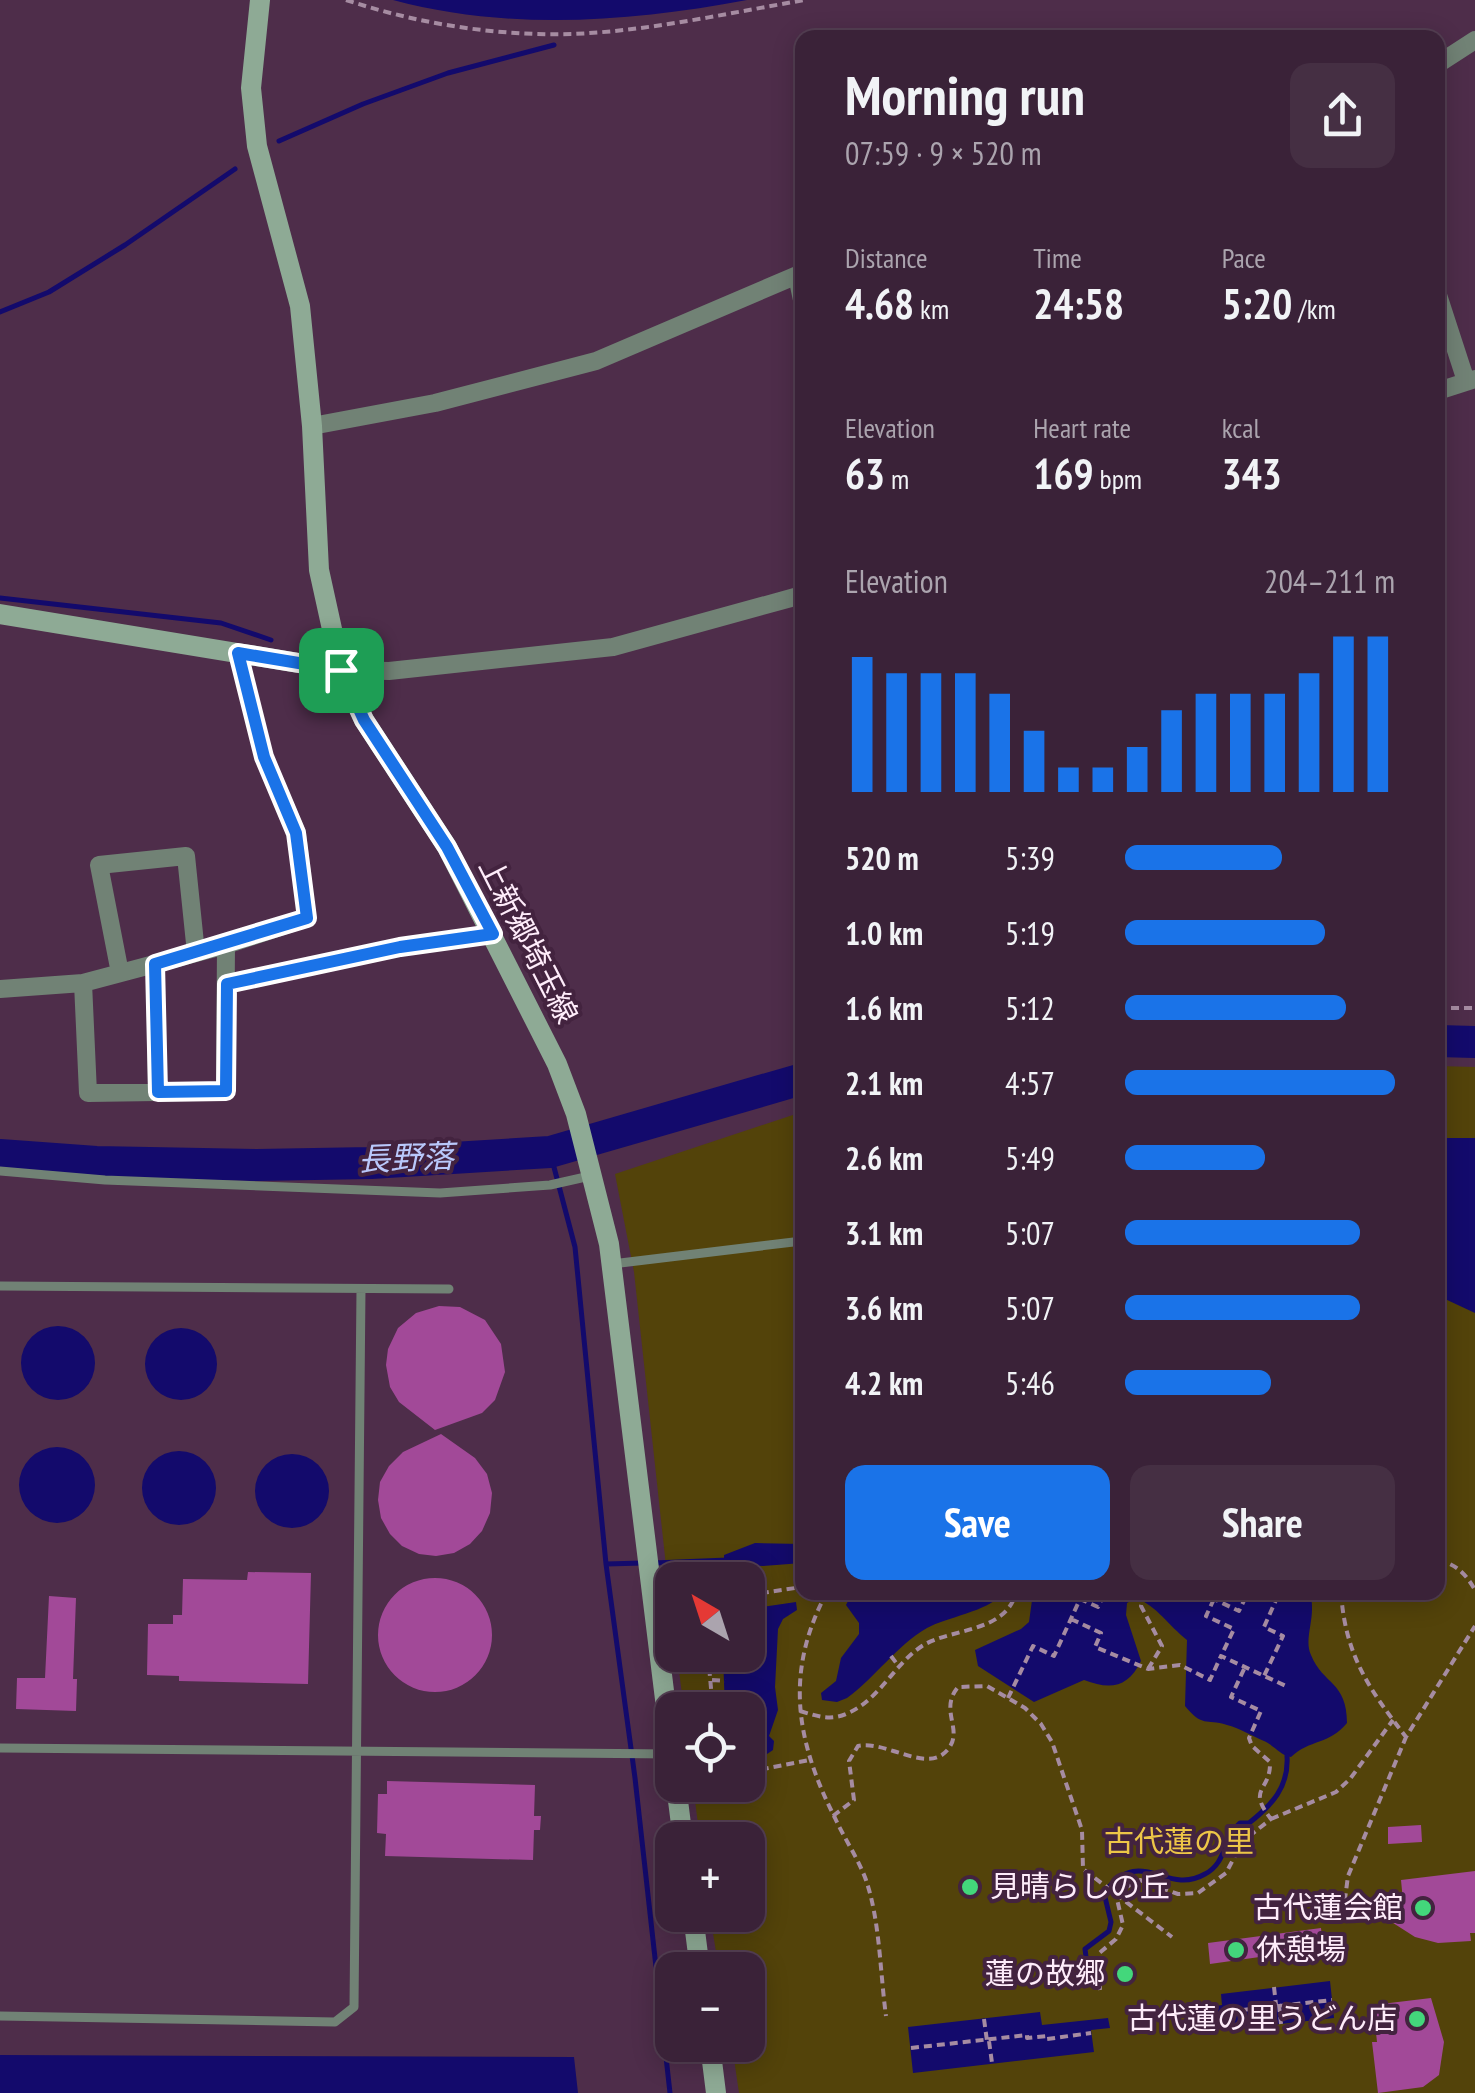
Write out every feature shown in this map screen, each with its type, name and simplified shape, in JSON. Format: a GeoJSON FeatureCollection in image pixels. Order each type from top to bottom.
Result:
{"type":"FeatureCollection","features":[{"type":"Feature","properties":{"kind":"main road","name":"上新郷埼玉線"},"geometry":{"type":"LineString","coordinates":[[260,0],[252,88],[257,146],[300,306],[312,426],[319,570],[341,670],[364,720],[447,847],[557,1064],[576,1114],[612,1264],[664,1692]]}},
{"type":"Feature","properties":{"kind":"main road"},"geometry":{"type":"LineString","coordinates":[[0,614],[341,670]]}},
{"type":"Feature","properties":{"kind":"main road"},"geometry":{"type":"LineString","coordinates":[[712,2062],[716,2093]]}},
{"type":"Feature","properties":{"kind":"street"},"geometry":{"type":"LineString","coordinates":[[1445,59],[1475,40]]}},
{"type":"Feature","properties":{"kind":"street"},"geometry":{"type":"LineString","coordinates":[[312,426],[436,402],[596,361],[795,276]]}},
{"type":"Feature","properties":{"kind":"street"},"geometry":{"type":"LineString","coordinates":[[1445,314],[1470,380],[1445,389]]}},
{"type":"Feature","properties":{"kind":"street"},"geometry":{"type":"LineString","coordinates":[[341,670],[389,671],[613,647],[795,597]]}},
{"type":"Feature","properties":{"kind":"street"},"geometry":{"type":"LineString","coordinates":[[0,989],[84,983],[226,945],[307,918],[296,833],[264,757],[238,653]]}},
{"type":"Feature","properties":{"kind":"street"},"geometry":{"type":"LineString","coordinates":[[120,973],[99,865],[186,856],[196,953]]}},
{"type":"Feature","properties":{"kind":"street"},"geometry":{"type":"LineString","coordinates":[[227,984],[400,947],[493,934]]}},
{"type":"Feature","properties":{"kind":"street"},"geometry":{"type":"LineString","coordinates":[[84,983],[88,1093],[226,1091],[226,945]]}},
{"type":"Feature","properties":{"kind":"street"},"geometry":{"type":"LineString","coordinates":[[155,964],[158,1092]]}},
{"type":"Feature","properties":{"kind":"lane"},"geometry":{"type":"LineString","coordinates":[[0,1171],[105,1180],[440,1193],[550,1185],[571,1181],[592,1169]]}},
{"type":"Feature","properties":{"kind":"lane"},"geometry":{"type":"LineString","coordinates":[[612,1264],[795,1242]]}},
{"type":"Feature","properties":{"kind":"lane"},"geometry":{"type":"LineString","coordinates":[[0,1286],[450,1290]]}},
{"type":"Feature","properties":{"kind":"lane"},"geometry":{"type":"LineString","coordinates":[[0,2016],[335,2022],[354,2007],[360,1289]]}},
{"type":"Feature","properties":{"kind":"lane"},"geometry":{"type":"LineString","coordinates":[[0,1748],[655,1755]]}},
{"type":"Feature","properties":{"kind":"path"},"geometry":{"type":"LineString","coordinates":[[346,0],[438,25],[570,34],[639,28],[806,0]]}},
{"type":"Feature","properties":{"kind":"path"},"geometry":{"type":"LineString","coordinates":[[1445,1008],[1475,1008]]}},
{"type":"Feature","properties":{"kind":"path"},"geometry":{"type":"LineString","coordinates":[[1445,1562],[1459,1569],[1475,1590]]}},
{"type":"Feature","properties":{"kind":"path"},"geometry":{"type":"LineString","coordinates":[[765,1593],[795,1588]]}},
{"type":"Feature","properties":{"kind":"path"},"geometry":{"type":"LineString","coordinates":[[824,1600],[804,1648],[800,1729],[833,1816],[866,1879],[886,2016]]}},
{"type":"Feature","properties":{"kind":"path"},"geometry":{"type":"LineString","coordinates":[[800,1711],[829,1719],[857,1710],[886,1686],[922,1646],[990,1623],[1010,1608],[1013,1600]]}},
{"type":"Feature","properties":{"kind":"path"},"geometry":{"type":"LineString","coordinates":[[1008,1698],[1033,1646],[1054,1656],[1080,1600]]}},
{"type":"Feature","properties":{"kind":"path"},"geometry":{"type":"LineString","coordinates":[[1082,1600],[1098,1608],[1102,1600]]}},
{"type":"Feature","properties":{"kind":"path"},"geometry":{"type":"LineString","coordinates":[[1142,1600],[1141,1606],[1162,1646],[1148,1669]]}},
{"type":"Feature","properties":{"kind":"path"},"geometry":{"type":"LineString","coordinates":[[1071,1619],[1101,1633],[1094,1646],[1138,1666],[1180,1666],[1210,1680],[1234,1629],[1206,1616],[1214,1600]]}},
{"type":"Feature","properties":{"kind":"path"},"geometry":{"type":"LineString","coordinates":[[1216,1600],[1239,1611],[1244,1600]]}},
{"type":"Feature","properties":{"kind":"path"},"geometry":{"type":"LineString","coordinates":[[1264,1676],[1283,1636],[1264,1627],[1276,1600]]}},
{"type":"Feature","properties":{"kind":"path"},"geometry":{"type":"LineString","coordinates":[[1342,1600],[1346,1632],[1357,1667],[1406,1737]]}},
{"type":"Feature","properties":{"kind":"path"},"geometry":{"type":"LineString","coordinates":[[1343,1914],[1348,1876],[1406,1737],[1475,1626]]}},
{"type":"Feature","properties":{"kind":"path"},"geometry":{"type":"LineString","coordinates":[[892,1656],[900,1668]]}},
{"type":"Feature","properties":{"kind":"path"},"geometry":{"type":"LineString","coordinates":[[1222,1656],[1286,1686]]}},
{"type":"Feature","properties":{"kind":"path"},"geometry":{"type":"LineString","coordinates":[[1245,1667],[1231,1696],[1262,1710],[1250,1735],[1252,1746],[1270,1762],[1270,1773],[1258,1793],[1258,1803],[1271,1819]]}},
{"type":"Feature","properties":{"kind":"path"},"geometry":{"type":"LineString","coordinates":[[711,1672],[712,1692]]}},
{"type":"Feature","properties":{"kind":"path"},"geometry":{"type":"LineString","coordinates":[[712,1680],[726,1681]]}},
{"type":"Feature","properties":{"kind":"path"},"geometry":{"type":"LineString","coordinates":[[833,1816],[854,1800],[849,1761],[858,1746],[886,1746],[914,1758],[932,1760],[941,1756],[952,1745],[954,1735],[949,1712],[951,1696],[958,1687],[987,1686],[1025,1708],[1052,1742],[1082,1830],[1083,1869],[1172,1938]]}},
{"type":"Feature","properties":{"kind":"path"},"geometry":{"type":"LineString","coordinates":[[1117,1895],[1140,1880],[1178,1894],[1198,1893],[1210,1887],[1226,1874],[1243,1842],[1271,1819],[1336,1792],[1393,1720]]}},
{"type":"Feature","properties":{"kind":"path"},"geometry":{"type":"LineString","coordinates":[[765,1769],[809,1760]]}},
{"type":"Feature","properties":{"kind":"path"},"geometry":{"type":"LineString","coordinates":[[1100,1990],[1097,1956],[1116,1939],[1123,1925],[1117,1895]]}},
{"type":"Feature","properties":{"kind":"path"},"geometry":{"type":"LineString","coordinates":[[1274,1987],[1281,2024]]}},
{"type":"Feature","properties":{"kind":"path"},"geometry":{"type":"LineString","coordinates":[[1220,2018],[1234,2014],[1234,2010],[1332,2000]]}},
{"type":"Feature","properties":{"kind":"path"},"geometry":{"type":"LineString","coordinates":[[984,2019],[992,2063]]}},
{"type":"Feature","properties":{"kind":"path"},"geometry":{"type":"LineString","coordinates":[[910,2048],[1091,2033]]}},
{"type":"Feature","properties":{"kind":"green space","name":"古代蓮の里"},"geometry":{"type":"Polygon","coordinates":[[[1445,1066],[1475,1067],[1475,2093],[739,2093],[734,2062],[765,2062],[765,1952],[716,1952],[713,1932],[765,1932],[765,1822],[698,1822],[695,1802],[765,1802],[765,1692],[682,1692],[679,1672],[765,1672],[765,1562],[666,1562],[634,1272],[615,1174],[795,1114],[795,1600],[1445,1600],[1445,1066]]]}},
{"type":"Feature","properties":{"kind":"shaded area"},"geometry":{"type":"Polygon","coordinates":[[[393,0],[747,0],[659,14],[570,20],[481,16],[393,0]]]}},
{"type":"Feature","properties":{"kind":"shaded area"},"geometry":{"type":"Polygon","coordinates":[[[1445,1138],[1475,1138],[1475,1313],[1445,1299],[1445,1138]]]}},
{"type":"Feature","properties":{"kind":"shaded area"},"geometry":{"type":"Polygon","coordinates":[[[58,1326],[72,1328],[84,1337],[93,1349],[93,1377],[84,1389],[72,1398],[58,1400],[44,1398],[32,1389],[23,1377],[21,1363],[23,1349],[32,1337],[44,1328],[58,1326]]]}},
{"type":"Feature","properties":{"kind":"shaded area"},"geometry":{"type":"Polygon","coordinates":[[[181,1328],[195,1330],[207,1338],[215,1350],[215,1378],[207,1390],[195,1398],[181,1400],[167,1398],[155,1390],[147,1378],[145,1364],[147,1350],[155,1338],[167,1330],[181,1328]]]}},
{"type":"Feature","properties":{"kind":"shaded area"},"geometry":{"type":"Polygon","coordinates":[[[57,1447],[84,1458],[95,1485],[84,1512],[57,1523],[30,1512],[19,1485],[30,1458],[57,1447]]]}},
{"type":"Feature","properties":{"kind":"shaded area"},"geometry":{"type":"Polygon","coordinates":[[[179,1451],[205,1462],[216,1488],[205,1514],[179,1525],[153,1514],[142,1488],[153,1462],[179,1451]]]}},
{"type":"Feature","properties":{"kind":"shaded area"},"geometry":{"type":"Polygon","coordinates":[[[292,1454],[306,1456],[318,1465],[327,1477],[327,1505],[318,1517],[306,1526],[292,1528],[278,1526],[266,1517],[257,1505],[255,1491],[257,1477],[266,1465],[278,1456],[292,1454]]]}},
{"type":"Feature","properties":{"kind":"shaded area"},"geometry":{"type":"Polygon","coordinates":[[[755,1543],[795,1544],[795,1564],[724,1562],[724,1555],[755,1543]]]}},
{"type":"Feature","properties":{"kind":"shaded area"},"geometry":{"type":"Polygon","coordinates":[[[848,1600],[995,1600],[916,1635],[847,1698],[837,1702],[822,1700],[821,1693],[836,1681],[841,1658],[859,1634],[859,1623],[846,1605],[848,1600]]]}},
{"type":"Feature","properties":{"kind":"shaded area"},"geometry":{"type":"Polygon","coordinates":[[[1032,1600],[1132,1600],[1127,1603],[1126,1615],[1141,1661],[1124,1682],[1110,1686],[1084,1680],[1034,1702],[978,1666],[975,1650],[1029,1622],[1032,1600]]]}},
{"type":"Feature","properties":{"kind":"shaded area"},"geometry":{"type":"Polygon","coordinates":[[[1140,1600],[1311,1600],[1309,1648],[1316,1665],[1339,1691],[1347,1723],[1291,1757],[1236,1728],[1196,1717],[1185,1706],[1187,1640],[1140,1600]]]}},
{"type":"Feature","properties":{"kind":"shaded area"},"geometry":{"type":"Polygon","coordinates":[[[796,1602],[797,1610],[783,1619],[778,1629],[778,1710],[769,1736],[774,1741],[773,1750],[765,1755],[765,1692],[724,1692],[724,1672],[765,1672],[765,1607],[796,1602]]]}},
{"type":"Feature","properties":{"kind":"shaded area"},"geometry":{"type":"Polygon","coordinates":[[[1330,1981],[1334,2018],[1227,2030],[1225,2018],[1211,2019],[1209,2007],[1222,2005],[1221,1994],[1330,1981]]]}},
{"type":"Feature","properties":{"kind":"shaded area"},"geometry":{"type":"Polygon","coordinates":[[[1040,2012],[1042,2025],[1108,2018],[1110,2028],[1091,2030],[1094,2052],[913,2073],[908,2027],[1040,2012]]]}},
{"type":"Feature","properties":{"kind":"shaded area"},"geometry":{"type":"Polygon","coordinates":[[[0,2055],[574,2057],[578,2093],[0,2093],[0,2055]]]}},
{"type":"Feature","properties":{"kind":"building"},"geometry":{"type":"Polygon","coordinates":[[[439,1306],[460,1307],[485,1320],[501,1344],[505,1372],[495,1400],[482,1413],[435,1430],[399,1402],[390,1387],[386,1365],[388,1349],[398,1328],[416,1313],[439,1306]]]}},
{"type":"Feature","properties":{"kind":"building"},"geometry":{"type":"Polygon","coordinates":[[[441,1434],[475,1458],[487,1474],[492,1493],[490,1513],[482,1531],[454,1553],[436,1556],[402,1546],[381,1518],[378,1500],[380,1482],[389,1466],[403,1452],[441,1434]]]}},
{"type":"Feature","properties":{"kind":"building"},"geometry":{"type":"Polygon","coordinates":[[[248,1572],[311,1573],[308,1684],[179,1681],[179,1676],[147,1675],[148,1624],[173,1624],[173,1615],[182,1615],[183,1579],[247,1580],[248,1572]]]}},
{"type":"Feature","properties":{"kind":"building"},"geometry":{"type":"Polygon","coordinates":[[[435,1578],[457,1582],[475,1595],[488,1613],[492,1635],[488,1657],[475,1675],[457,1688],[435,1692],[413,1688],[395,1675],[382,1657],[378,1635],[382,1613],[395,1595],[413,1582],[435,1578]]]}},
{"type":"Feature","properties":{"kind":"building"},"geometry":{"type":"Polygon","coordinates":[[[49,1596],[76,1598],[76,1711],[16,1709],[17,1678],[45,1678],[49,1596]]]}},
{"type":"Feature","properties":{"kind":"building"},"geometry":{"type":"Polygon","coordinates":[[[387,1781],[535,1785],[534,1816],[541,1816],[540,1830],[534,1830],[533,1860],[385,1856],[386,1834],[377,1833],[378,1794],[387,1794],[387,1781]]]}},
{"type":"Feature","properties":{"kind":"building"},"geometry":{"type":"Polygon","coordinates":[[[1421,1825],[1422,1842],[1388,1844],[1388,1827],[1421,1825]]]}},
{"type":"Feature","properties":{"kind":"building","name":"古代蓮会館"},"geometry":{"type":"Polygon","coordinates":[[[1475,1871],[1475,1933],[1470,1933],[1471,1941],[1438,1943],[1415,1937],[1365,1905],[1403,1901],[1401,1880],[1475,1871]]]}},
{"type":"Feature","properties":{"kind":"building"},"geometry":{"type":"Polygon","coordinates":[[[1321,1928],[1323,1948],[1210,1964],[1208,1943],[1321,1928]]]}},
{"type":"Feature","properties":{"kind":"building"},"geometry":{"type":"Polygon","coordinates":[[[1431,1998],[1444,2042],[1439,2075],[1423,2087],[1378,2093],[1372,2042],[1377,2042],[1373,2005],[1431,1998]]]}},
{"type":"Feature","properties":{"kind":"waterway"},"geometry":{"type":"LineString","coordinates":[[279,141],[448,73],[554,45]]}},
{"type":"Feature","properties":{"kind":"waterway"},"geometry":{"type":"LineString","coordinates":[[0,312],[49,292],[235,169]]}},
{"type":"Feature","properties":{"kind":"waterway"},"geometry":{"type":"LineString","coordinates":[[0,598],[221,623],[271,640]]}},
{"type":"Feature","properties":{"kind":"waterway","name":"長野落"},"geometry":{"type":"LineString","coordinates":[[1445,1041],[1475,1042]]}},
{"type":"Feature","properties":{"kind":"waterway","name":"長野落"},"geometry":{"type":"LineString","coordinates":[[0,1155],[96,1162],[257,1165],[371,1163],[550,1152],[795,1081]]}},
{"type":"Feature","properties":{"kind":"waterway"},"geometry":{"type":"LineString","coordinates":[[550,1152],[575,1247],[606,1564],[635,1778],[670,2093]]}},
{"type":"Feature","properties":{"kind":"waterway"},"geometry":{"type":"LineString","coordinates":[[654,1563],[728,1560]]}},
{"type":"Feature","properties":{"kind":"waterway"},"geometry":{"type":"LineString","coordinates":[[606,1564],[643,1563]]}},
{"type":"Feature","properties":{"kind":"waterway"},"geometry":{"type":"LineString","coordinates":[[1088,1973],[1085,1949],[1109,1931],[1111,1922],[1104,1893],[1130,1872],[1178,1880],[1191,1879],[1212,1869],[1240,1823],[1249,1823],[1277,1794],[1285,1777],[1287,1756]]}},
{"type":"Feature","properties":{"kind":"place","name":"見晴らしの丘"},"geometry":{"type":"Point","coordinates":[970,1887]}},
{"type":"Feature","properties":{"kind":"place","name":"古代蓮会館"},"geometry":{"type":"Point","coordinates":[1423,1908]}},
{"type":"Feature","properties":{"kind":"place","name":"休憩場"},"geometry":{"type":"Point","coordinates":[1236,1950]}},
{"type":"Feature","properties":{"kind":"place","name":"蓮の故郷"},"geometry":{"type":"Point","coordinates":[1125,1974]}},
{"type":"Feature","properties":{"kind":"place","name":"古代蓮の里うどん店"},"geometry":{"type":"Point","coordinates":[1417,2019]}},
{"type":"Feature","properties":{"kind":"route"},"geometry":{"type":"LineString","coordinates":[[238,653],[341,670],[364,720],[447,847],[493,934],[400,947],[227,984],[226,1091],[158,1092],[155,964],[307,918],[296,833],[264,757],[238,653]]}}]}
